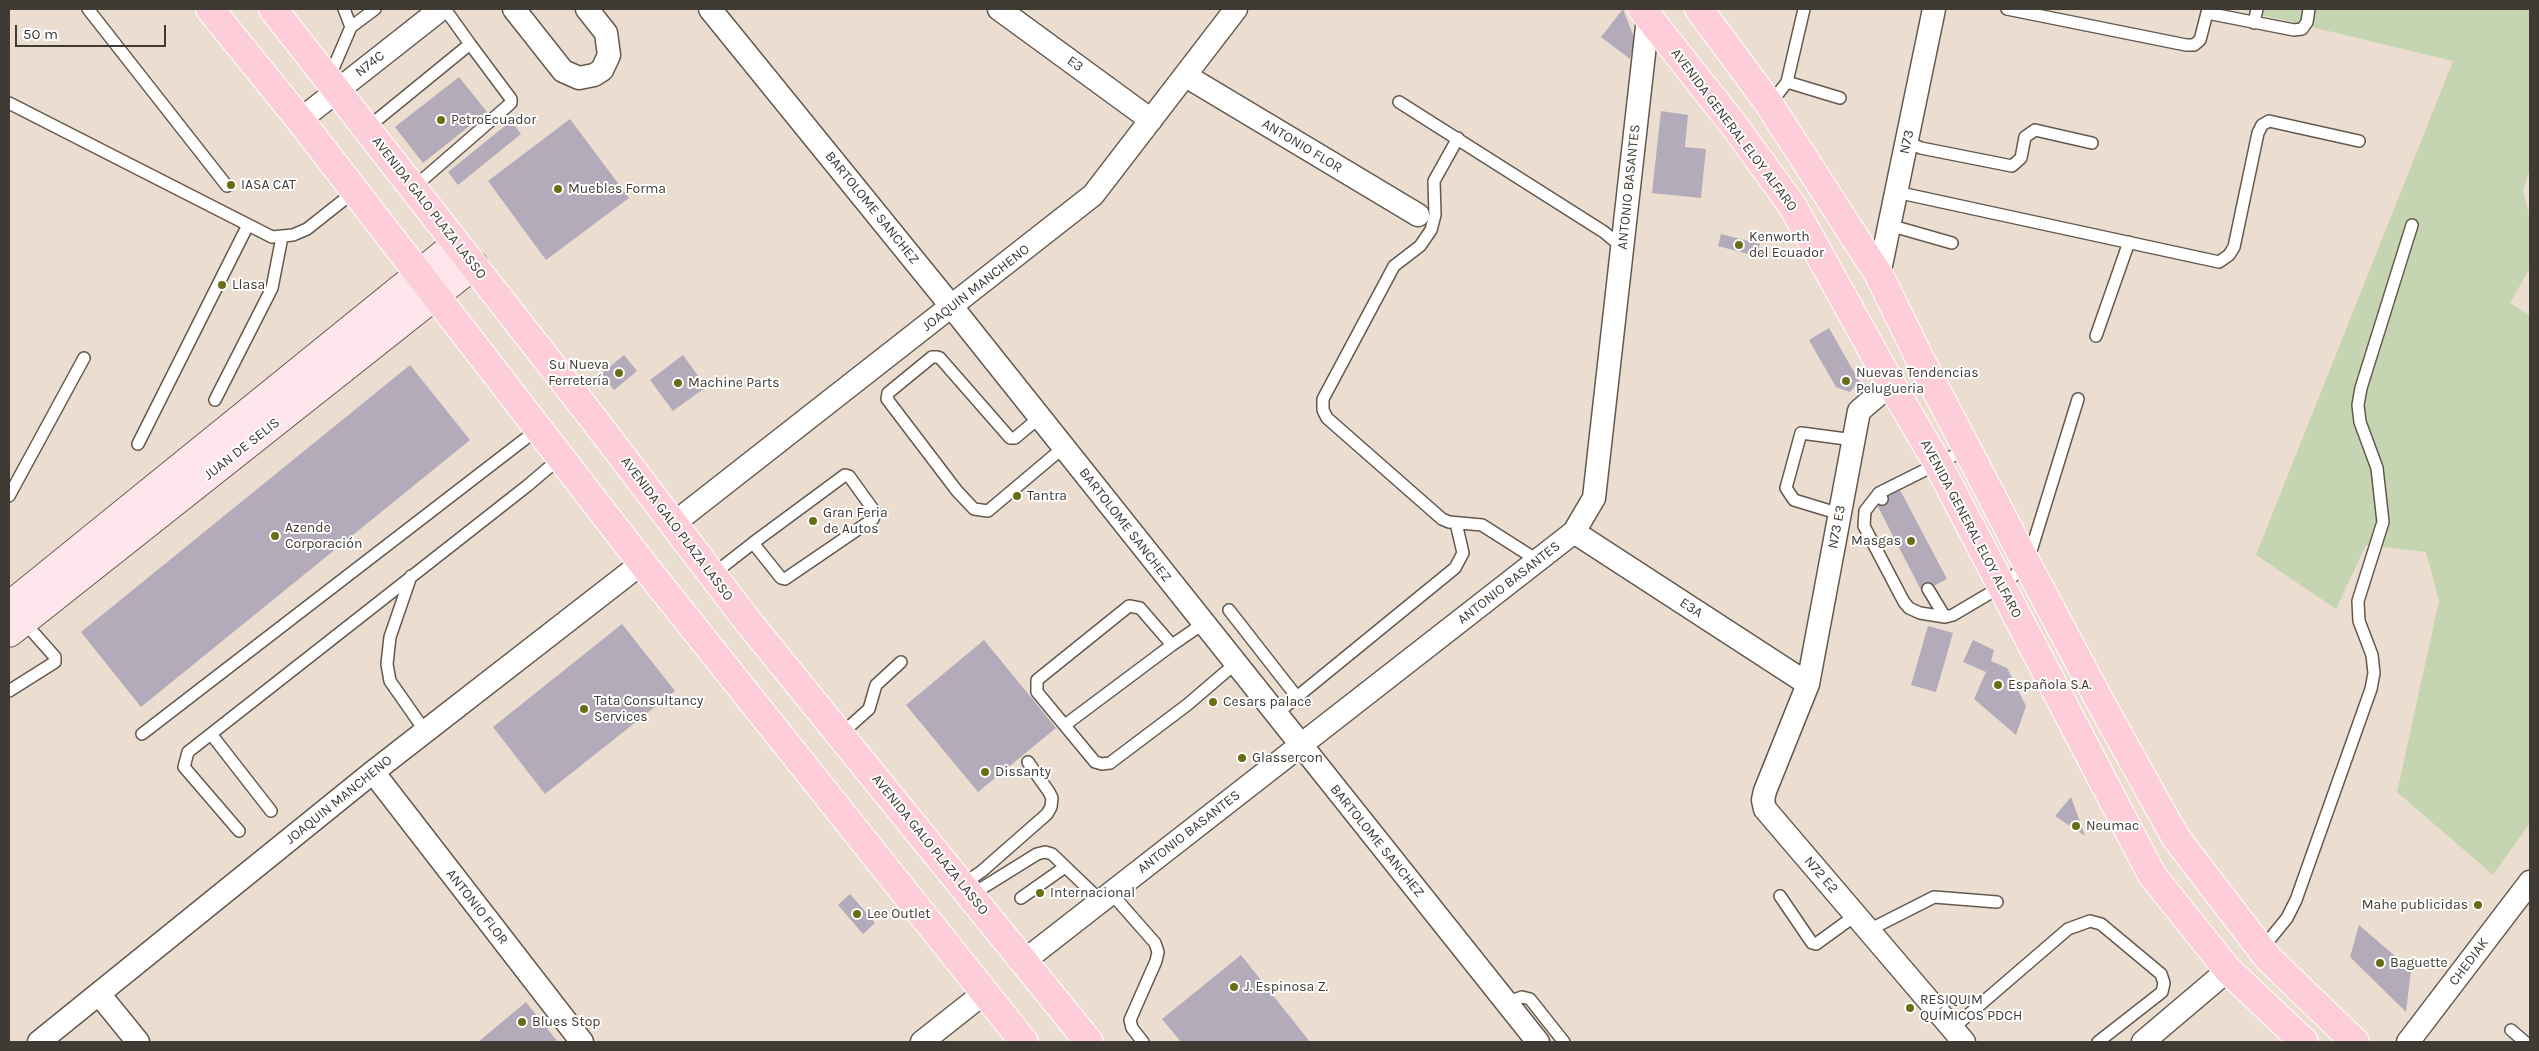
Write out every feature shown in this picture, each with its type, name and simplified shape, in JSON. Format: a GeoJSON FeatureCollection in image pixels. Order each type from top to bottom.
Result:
{"type":"FeatureCollection","features":[{"type":"Feature","properties":{"kind":"main road"},"geometry":{"type":"LineString","coordinates":[[210,9],[300,120],[642,563],[1024,1042]]}},
{"type":"Feature","properties":{"kind":"main road","name":"AVENIDA GALO PLAZA LASSO"},"geometry":{"type":"LineString","coordinates":[[273,9],[456,244],[474,264],[712,575],[1089,1042]]}},
{"type":"Feature","properties":{"kind":"main road"},"geometry":{"type":"LineString","coordinates":[[1700,9],[1767,101],[1879,275],[1920,361],[1968,448],[2027,564],[2103,707],[2176,838],[2261,950],[2355,1042]]}},
{"type":"Feature","properties":{"kind":"main road","name":"AVENIDA GENERAL ELOY ALFARO"},"geometry":{"type":"LineString","coordinates":[[1646,11],[1733,124],[1792,205],[1891,384],[1938,464],[2152,874],[2228,970],[2304,1042]]}},
{"type":"Feature","properties":{"kind":"main road","name":"JUAN DE SELIS"},"geometry":{"type":"LineString","coordinates":[[428,285],[456,244]]}},
{"type":"Feature","properties":{"kind":"main road","name":"JUAN DE SELIS"},"geometry":{"type":"LineString","coordinates":[[14,620],[428,285],[474,264]]}},
{"type":"Feature","properties":{"kind":"street","name":"N74C"},"geometry":{"type":"LineString","coordinates":[[300,120],[333,84],[441,9]]}},
{"type":"Feature","properties":{"kind":"street"},"geometry":{"type":"LineString","coordinates":[[514,9],[563,71],[579,78],[594,75],[602,70],[610,55],[606,33],[587,9]]}},
{"type":"Feature","properties":{"kind":"street","name":"BARTOLOME SANCHEZ"},"geometry":{"type":"LineString","coordinates":[[710,9],[952,307],[1538,1042]]}},
{"type":"Feature","properties":{"kind":"street","name":"E3"},"geometry":{"type":"LineString","coordinates":[[999,9],[1151,120]]}},
{"type":"Feature","properties":{"kind":"street","name":"JOAQUIN MANCHENO"},"geometry":{"type":"LineString","coordinates":[[673,524],[1093,195],[1236,9]]}},
{"type":"Feature","properties":{"kind":"street","name":"N73"},"geometry":{"type":"LineString","coordinates":[[1879,275],[1934,9]]}},
{"type":"Feature","properties":{"kind":"street","name":"ANTONIO BASANTES"},"geometry":{"type":"LineString","coordinates":[[1024,961],[1574,532],[1594,498],[1646,11]]}},
{"type":"Feature","properties":{"kind":"street","name":"ANTONIO FLOR"},"geometry":{"type":"LineString","coordinates":[[1186,76],[1418,215]]}},
{"type":"Feature","properties":{"kind":"street","name":"N73 E3"},"geometry":{"type":"LineString","coordinates":[[1808,684],[1859,411],[1891,384]]}},
{"type":"Feature","properties":{"kind":"street","name":"E3A"},"geometry":{"type":"LineString","coordinates":[[1574,532],[1808,684]]}},
{"type":"Feature","properties":{"kind":"street","name":"JOAQUIN MANCHENO"},"geometry":{"type":"LineString","coordinates":[[39,1042],[373,772],[642,563]]}},
{"type":"Feature","properties":{"kind":"street","name":"N72 E2"},"geometry":{"type":"LineString","coordinates":[[1808,684],[1765,791],[1765,809],[1958,1035]]}},
{"type":"Feature","properties":{"kind":"street","name":"ANTONIO FLOR"},"geometry":{"type":"LineString","coordinates":[[373,772],[582,1042]]}},
{"type":"Feature","properties":{"kind":"street","name":"CHEDIAK"},"geometry":{"type":"LineString","coordinates":[[2408,1042],[2530,882]]}},
{"type":"Feature","properties":{"kind":"street"},"geometry":{"type":"LineString","coordinates":[[2143,1042],[2228,970]]}},
{"type":"Feature","properties":{"kind":"street"},"geometry":{"type":"LineString","coordinates":[[922,1042],[984,992]]}},
{"type":"Feature","properties":{"kind":"street"},"geometry":{"type":"LineString","coordinates":[[99,994],[138,1042]]}},
{"type":"Feature","properties":{"kind":"lane"},"geometry":{"type":"LineString","coordinates":[[88,9],[227,186]]}},
{"type":"Feature","properties":{"kind":"lane"},"geometry":{"type":"LineString","coordinates":[[344,9],[351,27]]}},
{"type":"Feature","properties":{"kind":"lane"},"geometry":{"type":"LineString","coordinates":[[333,84],[351,27],[375,9]]}},
{"type":"Feature","properties":{"kind":"lane"},"geometry":{"type":"LineString","coordinates":[[413,188],[511,103],[511,99],[445,9]]}},
{"type":"Feature","properties":{"kind":"lane"},"geometry":{"type":"LineString","coordinates":[[1767,101],[1776,95],[1787,82],[1804,9]]}},
{"type":"Feature","properties":{"kind":"lane"},"geometry":{"type":"LineString","coordinates":[[2007,9],[2186,44],[2194,44],[2200,40],[2207,11],[2254,23],[2294,30],[2302,29],[2307,22],[2309,9]]}},
{"type":"Feature","properties":{"kind":"lane"},"geometry":{"type":"LineString","coordinates":[[2254,23],[2257,9]]}},
{"type":"Feature","properties":{"kind":"lane"},"geometry":{"type":"LineString","coordinates":[[367,128],[470,44]]}},
{"type":"Feature","properties":{"kind":"lane"},"geometry":{"type":"LineString","coordinates":[[1787,82],[1840,98]]}},
{"type":"Feature","properties":{"kind":"lane"},"geometry":{"type":"LineString","coordinates":[[1399,102],[1604,232],[1622,247]]}},
{"type":"Feature","properties":{"kind":"lane"},"geometry":{"type":"LineString","coordinates":[[9,103],[272,237],[282,237],[307,229],[355,191]]}},
{"type":"Feature","properties":{"kind":"lane"},"geometry":{"type":"LineString","coordinates":[[1896,192],[2219,262],[2228,256],[2234,247],[2258,133],[2262,125],[2269,121],[2359,142]]}},
{"type":"Feature","properties":{"kind":"lane"},"geometry":{"type":"LineString","coordinates":[[1907,142],[1921,148],[2012,166],[2021,158],[2025,137],[2035,130],[2092,143]]}},
{"type":"Feature","properties":{"kind":"lane"},"geometry":{"type":"LineString","coordinates":[[1458,138],[1434,181],[1435,215],[1431,230],[1420,246],[1394,266],[1323,399],[1323,410],[1327,418],[1442,519],[1456,523],[1482,524],[1537,560]]}},
{"type":"Feature","properties":{"kind":"lane"},"geometry":{"type":"LineString","coordinates":[[138,444],[248,225]]}},
{"type":"Feature","properties":{"kind":"lane"},"geometry":{"type":"LineString","coordinates":[[2261,950],[2287,918],[2296,900],[2371,689],[2374,673],[2372,655],[2359,621],[2358,601],[2383,522],[2377,468],[2360,422],[2358,405],[2361,388],[2412,225]]}},
{"type":"Feature","properties":{"kind":"lane"},"geometry":{"type":"LineString","coordinates":[[1889,226],[1952,243]]}},
{"type":"Feature","properties":{"kind":"lane"},"geometry":{"type":"LineString","coordinates":[[215,400],[272,288],[282,237]]}},
{"type":"Feature","properties":{"kind":"lane"},"geometry":{"type":"LineString","coordinates":[[2096,336],[2129,242]]}},
{"type":"Feature","properties":{"kind":"lane"},"geometry":{"type":"LineString","coordinates":[[1040,417],[1014,438],[1010,438],[940,358],[936,356],[932,357],[890,389],[887,398],[957,491],[974,509],[988,510],[1064,447]]}},
{"type":"Feature","properties":{"kind":"lane"},"geometry":{"type":"LineString","coordinates":[[9,496],[84,358]]}},
{"type":"Feature","properties":{"kind":"lane"},"geometry":{"type":"LineString","coordinates":[[1968,448],[1880,496],[1865,511],[1864,526],[1904,602],[1909,608],[1920,613],[1944,617],[1953,615],[2002,586],[2027,564],[2078,399]]}},
{"type":"Feature","properties":{"kind":"lane"},"geometry":{"type":"LineString","coordinates":[[142,734],[538,430]]}},
{"type":"Feature","properties":{"kind":"lane"},"geometry":{"type":"LineString","coordinates":[[1840,514],[1794,500],[1786,488],[1801,433],[1854,440]]}},
{"type":"Feature","properties":{"kind":"lane"},"geometry":{"type":"LineString","coordinates":[[239,832],[184,767],[188,752],[527,486],[560,458]]}},
{"type":"Feature","properties":{"kind":"lane"},"geometry":{"type":"LineString","coordinates":[[712,575],[753,543],[845,475],[849,476],[875,512],[872,519],[785,579],[781,578],[753,543]]}},
{"type":"Feature","properties":{"kind":"lane"},"geometry":{"type":"LineString","coordinates":[[1276,714],[1455,568],[1463,554],[1456,523]]}},
{"type":"Feature","properties":{"kind":"lane"},"geometry":{"type":"LineString","coordinates":[[411,576],[390,637],[387,664],[390,681],[425,731]]}},
{"type":"Feature","properties":{"kind":"lane"},"geometry":{"type":"LineString","coordinates":[[1928,589],[1944,617]]}},
{"type":"Feature","properties":{"kind":"lane"},"geometry":{"type":"LineString","coordinates":[[1172,645],[1140,608],[1129,606],[1037,680],[1037,692],[1095,762],[1110,763],[1187,705],[1236,663]]}},
{"type":"Feature","properties":{"kind":"lane"},"geometry":{"type":"LineString","coordinates":[[1229,610],[1297,696]]}},
{"type":"Feature","properties":{"kind":"lane"},"geometry":{"type":"LineString","coordinates":[[9,691],[55,662],[55,657],[14,620]]}},
{"type":"Feature","properties":{"kind":"lane"},"geometry":{"type":"LineString","coordinates":[[1065,725],[1172,645],[1204,624]]}},
{"type":"Feature","properties":{"kind":"lane"},"geometry":{"type":"LineString","coordinates":[[840,735],[870,709],[876,685],[901,662]]}},
{"type":"Feature","properties":{"kind":"lane"},"geometry":{"type":"LineString","coordinates":[[211,734],[271,811]]}},
{"type":"Feature","properties":{"kind":"lane"},"geometry":{"type":"LineString","coordinates":[[967,890],[982,871],[1040,820],[1051,806],[1052,798],[1049,792],[1028,762]]}},
{"type":"Feature","properties":{"kind":"lane"},"geometry":{"type":"LineString","coordinates":[[967,890],[1037,854],[1045,852],[1052,854],[1065,867],[1106,897],[1155,943],[1158,952],[1156,961],[1130,1020],[1132,1028],[1143,1042]]}},
{"type":"Feature","properties":{"kind":"lane"},"geometry":{"type":"LineString","coordinates":[[1021,898],[1065,867]]}},
{"type":"Feature","properties":{"kind":"lane"},"geometry":{"type":"LineString","coordinates":[[1780,896],[1812,943],[1816,944],[1862,923],[1934,897],[1997,902]]}},
{"type":"Feature","properties":{"kind":"lane"},"geometry":{"type":"LineString","coordinates":[[1958,1035],[2068,930],[2090,921],[2101,924],[2161,974],[2164,983],[2162,992],[2098,1042]]}},
{"type":"Feature","properties":{"kind":"lane"},"geometry":{"type":"LineString","coordinates":[[1506,1003],[1522,997],[1530,999],[1564,1042]]}},
{"type":"Feature","properties":{"kind":"lane"},"geometry":{"type":"LineString","coordinates":[[2512,1030],[2525,1042]]}},
{"type":"Feature","properties":{"kind":"green space"},"geometry":{"type":"Polygon","coordinates":[[[2245,9],[2530,9],[2530,169],[2523,190],[2530,221],[2530,268],[2510,303],[2530,316],[2530,823],[2493,875],[2397,792],[2439,601],[2426,552],[2366,545],[2336,609],[2256,555],[2453,61],[2245,11],[2245,9]]]}},
{"type":"Feature","properties":{"kind":"building"},"geometry":{"type":"Polygon","coordinates":[[[1623,9],[1635,40],[1630,59],[1601,37],[1623,9]]]}},
{"type":"Feature","properties":{"kind":"building","name":"PetroEcuador"},"geometry":{"type":"Polygon","coordinates":[[[459,77],[487,112],[423,163],[395,127],[459,77]]]}},
{"type":"Feature","properties":{"kind":"building"},"geometry":{"type":"Polygon","coordinates":[[[1661,111],[1688,115],[1685,147],[1706,149],[1701,198],[1652,193],[1661,111]]]}},
{"type":"Feature","properties":{"kind":"building","name":"Muebles Forma"},"geometry":{"type":"Polygon","coordinates":[[[570,119],[629,198],[546,260],[488,181],[570,119]]]}},
{"type":"Feature","properties":{"kind":"building"},"geometry":{"type":"Polygon","coordinates":[[[511,121],[521,134],[458,185],[448,172],[511,121]]]}},
{"type":"Feature","properties":{"kind":"building","name":"Kenworth del Ecuador"},"geometry":{"type":"Polygon","coordinates":[[[1721,234],[1760,244],[1756,256],[1718,246],[1721,234]]]}},
{"type":"Feature","properties":{"kind":"building"},"geometry":{"type":"Polygon","coordinates":[[[1829,328],[1859,381],[1850,392],[1836,387],[1809,340],[1829,328]]]}},
{"type":"Feature","properties":{"kind":"building","name":"Su Nueva Ferretería"},"geometry":{"type":"Polygon","coordinates":[[[624,355],[637,371],[614,390],[601,374],[624,355]]]}},
{"type":"Feature","properties":{"kind":"building","name":"Machine Parts"},"geometry":{"type":"Polygon","coordinates":[[[683,355],[706,387],[673,411],[650,380],[683,355]]]}},
{"type":"Feature","properties":{"kind":"building","name":"Azende Corporación"},"geometry":{"type":"Polygon","coordinates":[[[410,365],[470,440],[141,707],[81,632],[410,365]]]}},
{"type":"Feature","properties":{"kind":"building","name":"Masgas"},"geometry":{"type":"Polygon","coordinates":[[[1900,490],[1947,579],[1922,592],[1876,503],[1900,490]]]}},
{"type":"Feature","properties":{"kind":"building","name":"Tata Consultancy Services"},"geometry":{"type":"Polygon","coordinates":[[[622,624],[675,691],[545,794],[493,727],[622,624]]]}},
{"type":"Feature","properties":{"kind":"building"},"geometry":{"type":"Polygon","coordinates":[[[1928,626],[1953,633],[1936,692],[1911,685],[1928,626]]]}},
{"type":"Feature","properties":{"kind":"building"},"geometry":{"type":"Polygon","coordinates":[[[984,640],[1056,728],[978,792],[906,705],[984,640]]]}},
{"type":"Feature","properties":{"kind":"building","name":"Española S.A."},"geometry":{"type":"Polygon","coordinates":[[[1973,640],[1994,650],[1991,661],[2007,668],[2026,706],[2016,735],[1974,699],[1986,672],[1963,662],[1973,640]]]}},
{"type":"Feature","properties":{"kind":"building","name":"Neumac"},"geometry":{"type":"Polygon","coordinates":[[[2071,797],[2085,836],[2055,816],[2071,797]]]}},
{"type":"Feature","properties":{"kind":"building","name":"Lee Outlet"},"geometry":{"type":"Polygon","coordinates":[[[850,894],[875,923],[863,934],[838,905],[850,894]]]}},
{"type":"Feature","properties":{"kind":"building","name":"Baguette"},"geometry":{"type":"Polygon","coordinates":[[[2359,925],[2411,970],[2406,1012],[2350,957],[2359,925]]]}},
{"type":"Feature","properties":{"kind":"building","name":"J. Espinosa Z."},"geometry":{"type":"Polygon","coordinates":[[[1241,955],[1310,1042],[1181,1042],[1162,1019],[1241,955]]]}},
{"type":"Feature","properties":{"kind":"building","name":"Blues Stop"},"geometry":{"type":"Polygon","coordinates":[[[526,1002],[558,1042],[478,1042],[526,1002]]]}},
{"type":"Feature","properties":{"kind":"place","name":"PetroEcuador"},"geometry":{"type":"Point","coordinates":[441,120]}},
{"type":"Feature","properties":{"kind":"place","name":"IASA CAT"},"geometry":{"type":"Point","coordinates":[231,185]}},
{"type":"Feature","properties":{"kind":"place","name":"Muebles Forma"},"geometry":{"type":"Point","coordinates":[558,189]}},
{"type":"Feature","properties":{"kind":"place","name":"Kenworth del Ecuador"},"geometry":{"type":"Point","coordinates":[1739,245]}},
{"type":"Feature","properties":{"kind":"place","name":"Llasa"},"geometry":{"type":"Point","coordinates":[222,285]}},
{"type":"Feature","properties":{"kind":"place","name":"Su Nueva Ferretería"},"geometry":{"type":"Point","coordinates":[619,373]}},
{"type":"Feature","properties":{"kind":"place","name":"Nuevas Tendencias Pelugueria"},"geometry":{"type":"Point","coordinates":[1846,381]}},
{"type":"Feature","properties":{"kind":"place","name":"Machine Parts"},"geometry":{"type":"Point","coordinates":[678,383]}},
{"type":"Feature","properties":{"kind":"place","name":"Tantra"},"geometry":{"type":"Point","coordinates":[1017,496]}},
{"type":"Feature","properties":{"kind":"place","name":"Gran Feria de Autos"},"geometry":{"type":"Point","coordinates":[813,521]}},
{"type":"Feature","properties":{"kind":"place","name":"Azende Corporación"},"geometry":{"type":"Point","coordinates":[275,536]}},
{"type":"Feature","properties":{"kind":"place","name":"Masgas"},"geometry":{"type":"Point","coordinates":[1911,541]}},
{"type":"Feature","properties":{"kind":"place","name":"Española S.A."},"geometry":{"type":"Point","coordinates":[1998,685]}},
{"type":"Feature","properties":{"kind":"place","name":"Cesars palace"},"geometry":{"type":"Point","coordinates":[1213,702]}},
{"type":"Feature","properties":{"kind":"place","name":"Tata Consultancy Services"},"geometry":{"type":"Point","coordinates":[584,709]}},
{"type":"Feature","properties":{"kind":"place","name":"Glassercon"},"geometry":{"type":"Point","coordinates":[1242,758]}},
{"type":"Feature","properties":{"kind":"place","name":"Dissanty"},"geometry":{"type":"Point","coordinates":[985,772]}},
{"type":"Feature","properties":{"kind":"place","name":"Neumac"},"geometry":{"type":"Point","coordinates":[2076,826]}},
{"type":"Feature","properties":{"kind":"place","name":"Internacional"},"geometry":{"type":"Point","coordinates":[1040,893]}},
{"type":"Feature","properties":{"kind":"place","name":"Mahe publicidas"},"geometry":{"type":"Point","coordinates":[2478,905]}},
{"type":"Feature","properties":{"kind":"place","name":"Lee Outlet"},"geometry":{"type":"Point","coordinates":[857,914]}},
{"type":"Feature","properties":{"kind":"place","name":"Baguette"},"geometry":{"type":"Point","coordinates":[2380,963]}},
{"type":"Feature","properties":{"kind":"place","name":"J. Espinosa Z."},"geometry":{"type":"Point","coordinates":[1234,987]}},
{"type":"Feature","properties":{"kind":"place","name":"RESIQUIM QUÍMICOS PDCH"},"geometry":{"type":"Point","coordinates":[1910,1008]}},
{"type":"Feature","properties":{"kind":"place","name":"Blues Stop"},"geometry":{"type":"Point","coordinates":[522,1022]}}]}
